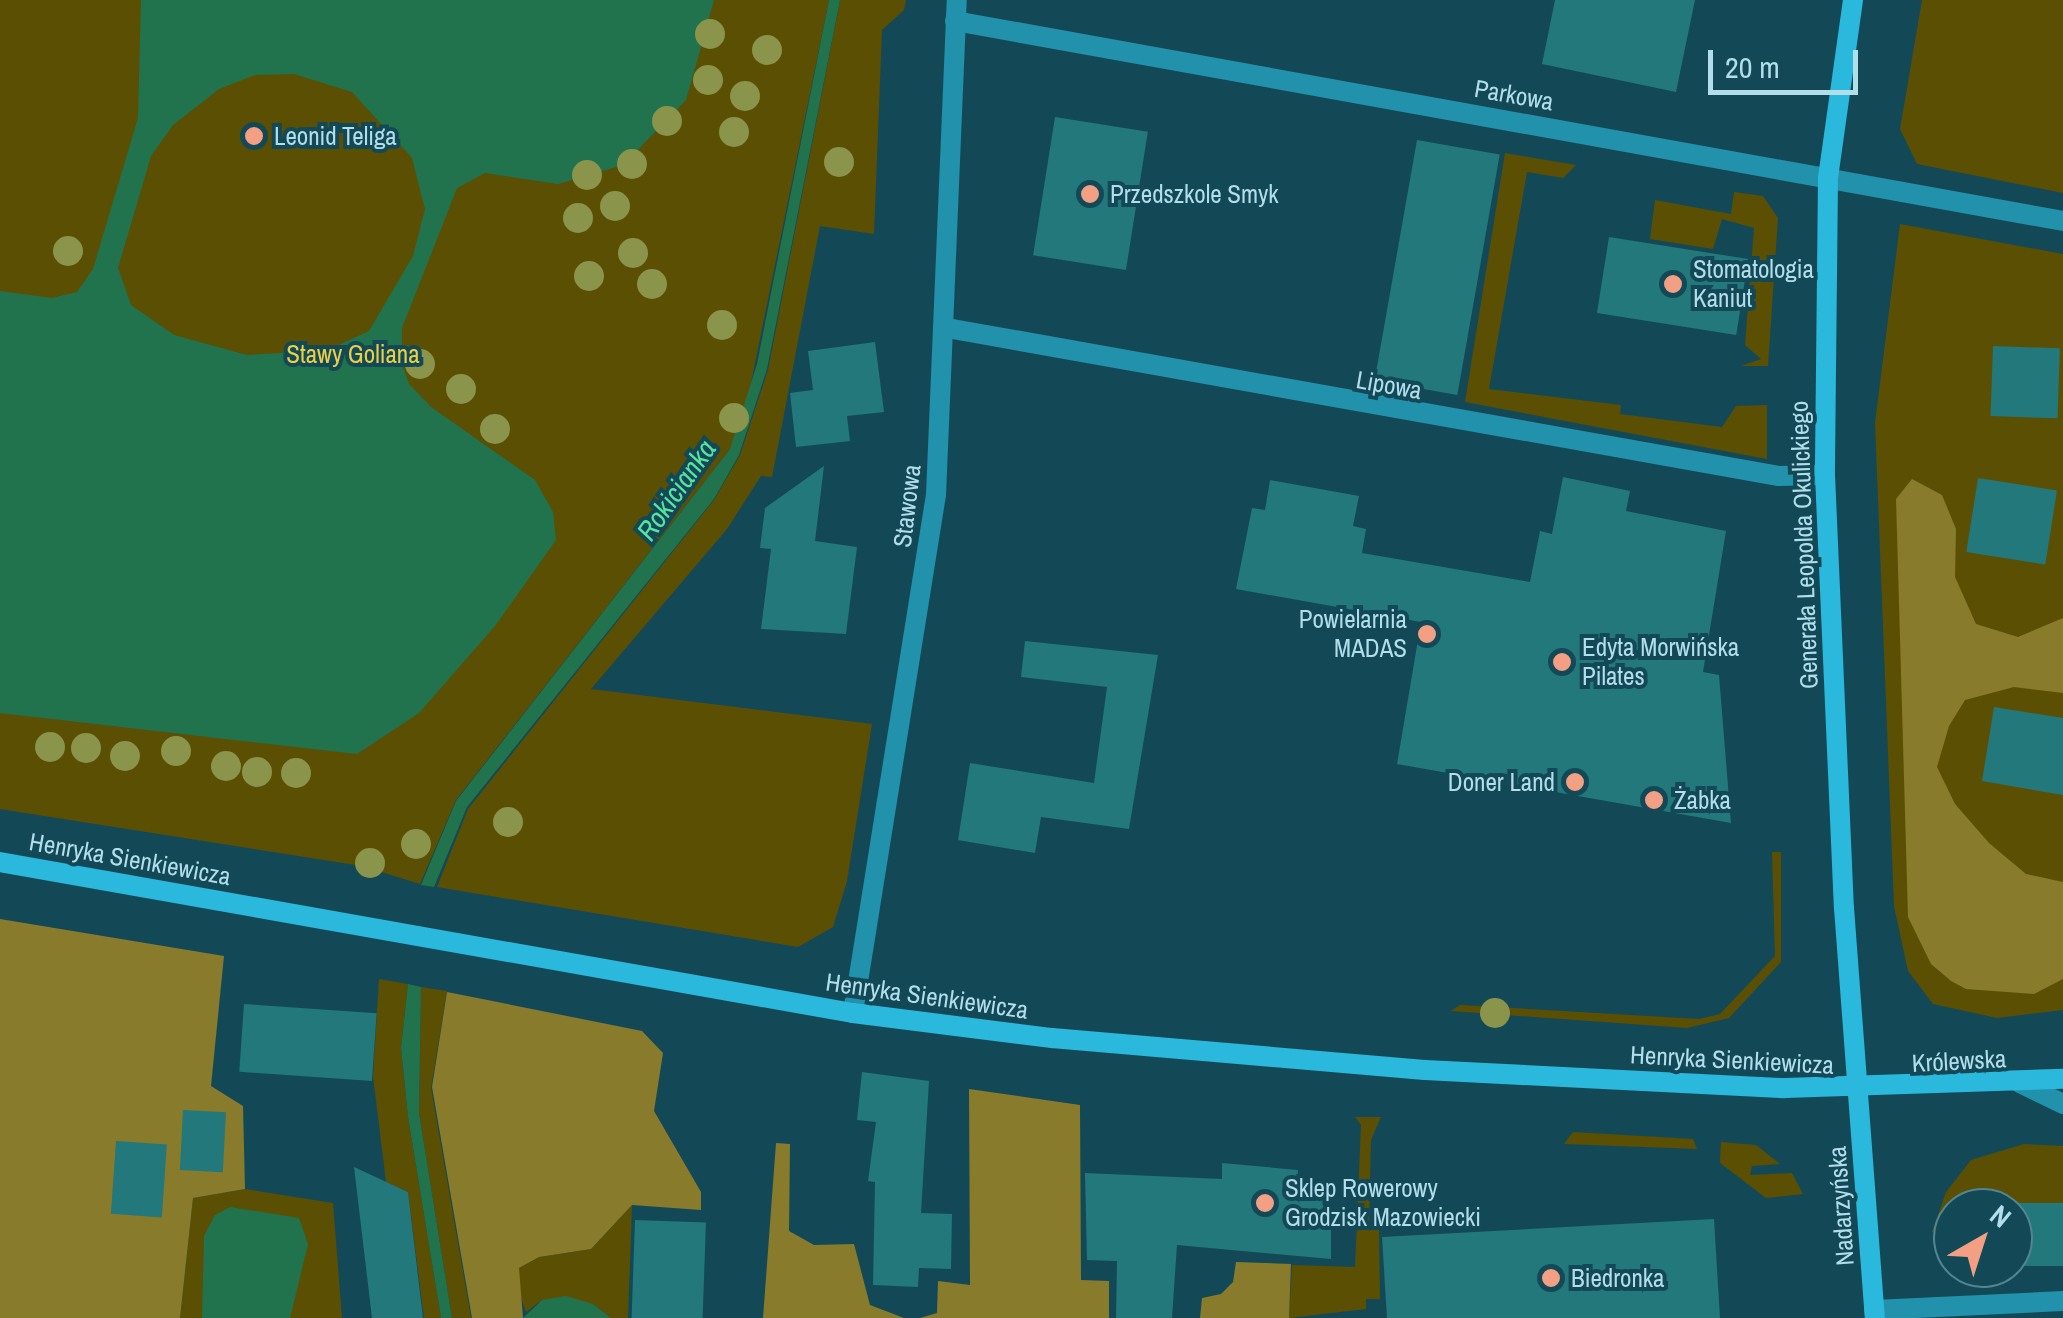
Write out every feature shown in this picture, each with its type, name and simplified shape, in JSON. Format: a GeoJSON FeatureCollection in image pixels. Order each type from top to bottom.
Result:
{"type":"FeatureCollection","features":[{"type":"Feature","properties":{"kind":"main road","name":"Generała Leopolda Okulickiego"},"geometry":{"type":"LineString","coordinates":[[1853,0],[1828,178],[1825,474],[1858,1090]]}},
{"type":"Feature","properties":{"kind":"main road","name":"Henryka Sienkiewicza"},"geometry":{"type":"LineString","coordinates":[[0,862],[853,1013],[1052,1038],[1426,1070],[1858,1090]]}},
{"type":"Feature","properties":{"kind":"main road","name":"Królewska"},"geometry":{"type":"LineString","coordinates":[[1858,1090],[2063,1079]]}},
{"type":"Feature","properties":{"kind":"main road","name":"Nadarzyńska"},"geometry":{"type":"LineString","coordinates":[[1858,1090],[1874,1314]]}},
{"type":"Feature","properties":{"kind":"street","name":"Parkowa"},"geometry":{"type":"LineString","coordinates":[[956,11],[2063,222]]}},
{"type":"Feature","properties":{"kind":"street","name":"Stawowa"},"geometry":{"type":"LineString","coordinates":[[853,1013],[854,976],[936,495],[947,328],[956,11]]}},
{"type":"Feature","properties":{"kind":"street","name":"Lipowa"},"geometry":{"type":"LineString","coordinates":[[947,328],[1779,476],[1825,474]]}},
{"type":"Feature","properties":{"kind":"street"},"geometry":{"type":"LineString","coordinates":[[2020,1084],[2063,1104]]}},
{"type":"Feature","properties":{"kind":"street"},"geometry":{"type":"LineString","coordinates":[[1874,1314],[2063,1301]]}},
{"type":"Feature","properties":{"kind":"green space","name":"Stawy Goliana"},"geometry":{"type":"Polygon","coordinates":[[[0,0],[829,0],[744,417],[730,449],[456,800],[420,884],[362,866],[0,809],[0,0]]]}},
{"type":"Feature","properties":{"kind":"green space"},"geometry":{"type":"Polygon","coordinates":[[[840,0],[906,0],[904,10],[882,30],[874,234],[820,226],[772,477],[761,476],[727,529],[591,689],[872,724],[847,881],[833,927],[798,947],[437,887],[468,809],[714,500],[740,455],[768,370],[840,0]]]}},
{"type":"Feature","properties":{"kind":"green space"},"geometry":{"type":"Polygon","coordinates":[[[1922,0],[2063,0],[2063,193],[1917,164],[1900,129],[1922,0]]]}},
{"type":"Feature","properties":{"kind":"green space"},"geometry":{"type":"Polygon","coordinates":[[[1505,153],[1576,165],[1563,178],[1527,172],[1489,389],[1621,405],[1620,414],[1722,427],[1736,406],[1767,405],[1767,459],[1465,402],[1505,153]]]}},
{"type":"Feature","properties":{"kind":"green space"},"geometry":{"type":"Polygon","coordinates":[[[1734,192],[1763,196],[1778,218],[1768,366],[1741,366],[1761,359],[1745,345],[1754,228],[1722,219],[1713,249],[1650,239],[1655,200],[1731,214],[1734,192]]]}},
{"type":"Feature","properties":{"kind":"green space"},"geometry":{"type":"Polygon","coordinates":[[[1900,224],[2063,254],[2063,1010],[1997,1018],[1933,1004],[1908,971],[1894,906],[1875,423],[1900,224]]]}},
{"type":"Feature","properties":{"kind":"green space"},"geometry":{"type":"Polygon","coordinates":[[[1772,852],[1781,852],[1781,962],[1729,1018],[1687,1028],[1451,1011],[1460,1005],[1699,1019],[1720,1014],[1775,956],[1772,852]]]}},
{"type":"Feature","properties":{"kind":"green space"},"geometry":{"type":"Polygon","coordinates":[[[379,979],[408,984],[401,1048],[408,1117],[441,1318],[424,1318],[408,1192],[386,1182],[373,1076],[379,979]]]}},
{"type":"Feature","properties":{"kind":"green space"},"geometry":{"type":"Polygon","coordinates":[[[421,987],[447,991],[431,1088],[471,1318],[452,1318],[419,1113],[421,987]]]}},
{"type":"Feature","properties":{"kind":"green space"},"geometry":{"type":"Polygon","coordinates":[[[1355,1117],[1381,1117],[1371,1140],[1369,1226],[1379,1227],[1380,1299],[1366,1299],[1366,1309],[1289,1318],[1292,1265],[1355,1267],[1361,1125],[1355,1117]]]}},
{"type":"Feature","properties":{"kind":"green space"},"geometry":{"type":"Polygon","coordinates":[[[1573,1132],[1693,1139],[1697,1149],[1564,1144],[1573,1132]]]}},
{"type":"Feature","properties":{"kind":"green space"},"geometry":{"type":"Polygon","coordinates":[[[1721,1142],[1756,1145],[1780,1164],[1752,1166],[1750,1175],[1792,1173],[1803,1194],[1766,1198],[1720,1163],[1721,1142]]]}},
{"type":"Feature","properties":{"kind":"green space"},"geometry":{"type":"Polygon","coordinates":[[[2024,1144],[2063,1146],[2063,1203],[2033,1204],[2033,1188],[1949,1188],[1971,1160],[2024,1144]]]}},
{"type":"Feature","properties":{"kind":"green space"},"geometry":{"type":"Polygon","coordinates":[[[245,1189],[333,1203],[342,1318],[180,1318],[193,1198],[245,1189]]]}},
{"type":"Feature","properties":{"kind":"green space"},"geometry":{"type":"Polygon","coordinates":[[[632,1205],[628,1318],[611,1318],[593,1304],[542,1300],[526,1312],[516,1284],[519,1268],[539,1257],[591,1249],[632,1205]]]}},
{"type":"Feature","properties":{"kind":"shaded area","name":"Stawy Goliana"},"geometry":{"type":"Polygon","coordinates":[[[141,0],[714,0],[686,100],[623,165],[558,184],[485,173],[457,188],[402,328],[402,364],[409,384],[431,407],[535,480],[553,512],[556,540],[495,626],[419,713],[357,754],[0,713],[0,291],[52,298],[77,292],[93,269],[138,118],[141,0]],[[294,74],[255,75],[219,89],[173,125],[151,156],[118,268],[131,305],[174,335],[247,355],[328,350],[369,331],[413,256],[425,209],[412,158],[352,92],[294,74]]]}},
{"type":"Feature","properties":{"kind":"shaded area"},"geometry":{"type":"Polygon","coordinates":[[[829,0],[840,0],[767,369],[739,455],[714,499],[467,807],[434,887],[421,885],[456,801],[730,449],[757,364],[829,0]]]}},
{"type":"Feature","properties":{"kind":"shaded area"},"geometry":{"type":"Polygon","coordinates":[[[1912,479],[1942,495],[1956,529],[1955,577],[1976,624],[2018,637],[2063,618],[2063,693],[2014,687],[1965,700],[1949,726],[1937,767],[1955,804],[1989,843],[2026,874],[2063,882],[2063,979],[2034,994],[1966,989],[1951,981],[1931,964],[1908,917],[1896,499],[1912,479]]]}},
{"type":"Feature","properties":{"kind":"shaded area"},"geometry":{"type":"Polygon","coordinates":[[[0,919],[224,956],[211,1086],[243,1106],[245,1189],[193,1198],[180,1318],[0,1318],[0,919]]]}},
{"type":"Feature","properties":{"kind":"shaded area"},"geometry":{"type":"Polygon","coordinates":[[[408,984],[421,987],[419,1113],[452,1318],[441,1318],[408,1117],[401,1048],[408,984]]]}},
{"type":"Feature","properties":{"kind":"shaded area"},"geometry":{"type":"Polygon","coordinates":[[[447,992],[642,1031],[663,1053],[654,1111],[701,1192],[701,1210],[632,1205],[591,1249],[539,1257],[519,1268],[523,1318],[472,1318],[432,1087],[447,992]]]}},
{"type":"Feature","properties":{"kind":"shaded area"},"geometry":{"type":"Polygon","coordinates":[[[969,1089],[1080,1105],[1081,1280],[1109,1281],[1109,1318],[920,1318],[937,1313],[938,1281],[970,1285],[969,1089]]]}},
{"type":"Feature","properties":{"kind":"shaded area"},"geometry":{"type":"Polygon","coordinates":[[[776,1143],[790,1144],[789,1231],[814,1245],[854,1244],[870,1305],[904,1318],[763,1318],[776,1143]]]}},
{"type":"Feature","properties":{"kind":"shaded area"},"geometry":{"type":"Polygon","coordinates":[[[230,1207],[299,1218],[308,1244],[290,1318],[202,1318],[204,1236],[215,1215],[230,1207]]]}},
{"type":"Feature","properties":{"kind":"shaded area"},"geometry":{"type":"Polygon","coordinates":[[[1236,1262],[1291,1264],[1289,1318],[1200,1318],[1202,1298],[1221,1294],[1233,1282],[1236,1262]]]}},
{"type":"Feature","properties":{"kind":"shaded area"},"geometry":{"type":"Polygon","coordinates":[[[566,1296],[593,1304],[611,1318],[523,1318],[542,1300],[566,1296]]]}},
{"type":"Feature","properties":{"kind":"building"},"geometry":{"type":"Polygon","coordinates":[[[1555,0],[1695,0],[1676,92],[1542,64],[1555,0]]]}},
{"type":"Feature","properties":{"kind":"building","name":"Przedszkole Smyk"},"geometry":{"type":"Polygon","coordinates":[[[1055,117],[1148,132],[1126,270],[1033,255],[1055,117]]]}},
{"type":"Feature","properties":{"kind":"building"},"geometry":{"type":"Polygon","coordinates":[[[1417,140],[1500,155],[1457,395],[1375,380],[1417,140]]]}},
{"type":"Feature","properties":{"kind":"building","name":"Stomatologia Kaniut"},"geometry":{"type":"Polygon","coordinates":[[[1609,237],[1748,259],[1736,335],[1597,313],[1609,237]]]}},
{"type":"Feature","properties":{"kind":"building"},"geometry":{"type":"Polygon","coordinates":[[[875,342],[884,412],[847,416],[850,441],[796,447],[790,393],[813,390],[808,351],[875,342]]]}},
{"type":"Feature","properties":{"kind":"building"},"geometry":{"type":"Polygon","coordinates":[[[1993,346],[2060,348],[2058,418],[1991,416],[1993,346]]]}},
{"type":"Feature","properties":{"kind":"building"},"geometry":{"type":"Polygon","coordinates":[[[824,466],[815,541],[857,547],[846,634],[761,629],[771,549],[760,548],[765,508],[824,466]]]}},
{"type":"Feature","properties":{"kind":"building"},"geometry":{"type":"Polygon","coordinates":[[[1563,477],[1630,491],[1626,511],[1726,531],[1703,672],[1719,675],[1731,823],[1397,764],[1421,622],[1236,589],[1252,508],[1265,510],[1270,480],[1359,496],[1353,526],[1366,529],[1362,553],[1530,582],[1540,531],[1552,534],[1563,477]]]}},
{"type":"Feature","properties":{"kind":"building"},"geometry":{"type":"Polygon","coordinates":[[[1978,478],[2057,491],[2045,565],[1966,552],[1978,478]]]}},
{"type":"Feature","properties":{"kind":"building"},"geometry":{"type":"Polygon","coordinates":[[[1025,641],[1158,655],[1129,829],[1041,817],[1035,853],[958,840],[970,763],[1094,783],[1107,687],[1021,677],[1025,641]]]}},
{"type":"Feature","properties":{"kind":"building"},"geometry":{"type":"Polygon","coordinates":[[[1994,707],[2063,718],[2063,795],[1982,781],[1994,707]]]}},
{"type":"Feature","properties":{"kind":"building"},"geometry":{"type":"Polygon","coordinates":[[[244,1004],[377,1013],[372,1081],[239,1072],[244,1004]]]}},
{"type":"Feature","properties":{"kind":"building"},"geometry":{"type":"Polygon","coordinates":[[[862,1072],[929,1081],[921,1213],[952,1214],[951,1269],[919,1268],[918,1287],[873,1285],[875,1182],[868,1181],[876,1122],[857,1120],[862,1072]]]}},
{"type":"Feature","properties":{"kind":"building"},"geometry":{"type":"Polygon","coordinates":[[[183,1110],[226,1112],[223,1172],[180,1170],[183,1110]]]}},
{"type":"Feature","properties":{"kind":"building"},"geometry":{"type":"Polygon","coordinates":[[[116,1141],[167,1145],[162,1217],[111,1214],[116,1141]]]}},
{"type":"Feature","properties":{"kind":"building"},"geometry":{"type":"Polygon","coordinates":[[[1222,1163],[1298,1170],[1296,1194],[1331,1197],[1331,1259],[1177,1245],[1172,1318],[1116,1318],[1117,1261],[1087,1260],[1085,1173],[1222,1179],[1222,1163]]]}},
{"type":"Feature","properties":{"kind":"building"},"geometry":{"type":"Polygon","coordinates":[[[354,1167],[408,1192],[423,1318],[372,1318],[354,1167]]]}},
{"type":"Feature","properties":{"kind":"building"},"geometry":{"type":"Polygon","coordinates":[[[2033,1203],[2063,1203],[2063,1266],[2033,1266],[2033,1203]]]}},
{"type":"Feature","properties":{"kind":"building","name":"Biedronka"},"geometry":{"type":"Polygon","coordinates":[[[1714,1219],[1720,1318],[1387,1318],[1382,1237],[1714,1219]]]}},
{"type":"Feature","properties":{"kind":"building"},"geometry":{"type":"Polygon","coordinates":[[[635,1220],[706,1222],[703,1318],[632,1318],[635,1220]]]}},
{"type":"Feature","properties":{"kind":"place","name":"Leonid Teliga"},"geometry":{"type":"Point","coordinates":[254,136]}},
{"type":"Feature","properties":{"kind":"place","name":"Przedszkole Smyk"},"geometry":{"type":"Point","coordinates":[1090,194]}},
{"type":"Feature","properties":{"kind":"place","name":"Stomatologia Kaniut"},"geometry":{"type":"Point","coordinates":[1673,284]}},
{"type":"Feature","properties":{"kind":"place","name":"Powielarnia MADAS"},"geometry":{"type":"Point","coordinates":[1427,634]}},
{"type":"Feature","properties":{"kind":"place","name":"Edyta Morwińska Pilates"},"geometry":{"type":"Point","coordinates":[1562,662]}},
{"type":"Feature","properties":{"kind":"place","name":"Doner Land"},"geometry":{"type":"Point","coordinates":[1575,782]}},
{"type":"Feature","properties":{"kind":"place","name":"Żabka"},"geometry":{"type":"Point","coordinates":[1654,800]}},
{"type":"Feature","properties":{"kind":"place","name":"Sklep Rowerowy Grodzisk Mazowiecki"},"geometry":{"type":"Point","coordinates":[1265,1203]}},
{"type":"Feature","properties":{"kind":"place","name":"Biedronka"},"geometry":{"type":"Point","coordinates":[1551,1278]}},
{"type":"Feature","properties":{"kind":"water label","name":"Rokicianka"},"geometry":{"type":"Point","coordinates":[676,490]}}]}
